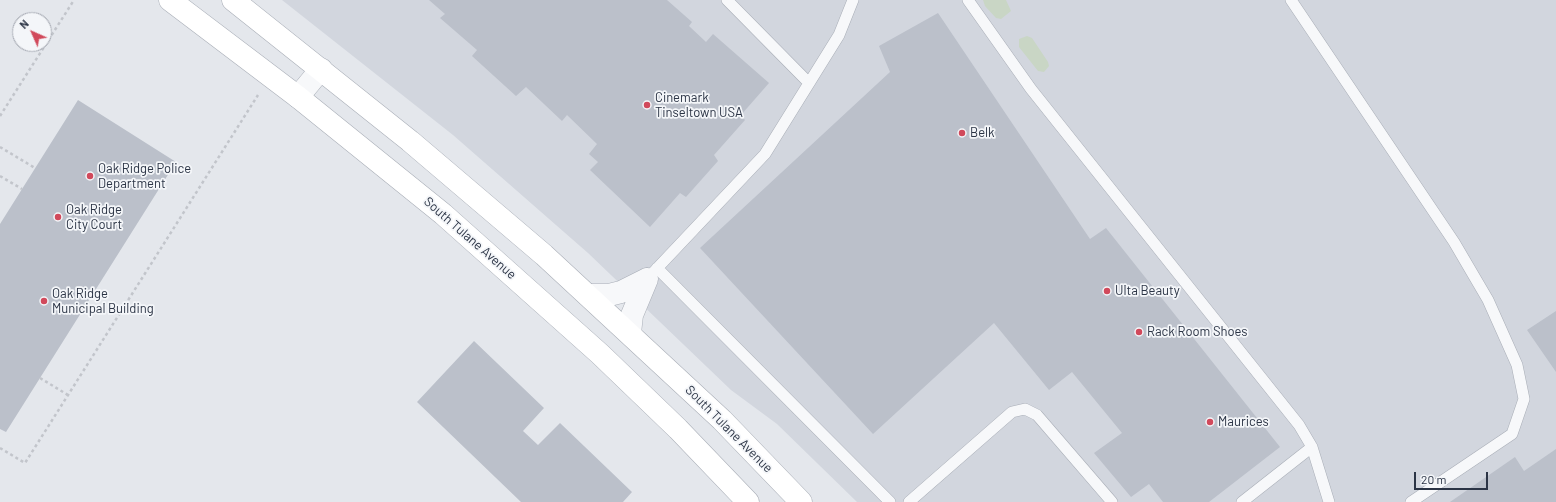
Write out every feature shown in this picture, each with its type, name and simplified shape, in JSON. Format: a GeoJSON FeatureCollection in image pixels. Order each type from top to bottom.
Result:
{"type":"FeatureCollection","features":[{"type":"Feature","properties":{"kind":"main road","name":"South Tulane Avenue"},"geometry":{"type":"LineString","coordinates":[[170,0],[298,97],[443,214],[555,313],[672,424],[748,502]]}},
{"type":"Feature","properties":{"kind":"main road","name":"South Tulane Avenue"},"geometry":{"type":"LineString","coordinates":[[234,0],[477,197],[588,295],[722,420],[801,502]]}},
{"type":"Feature","properties":{"kind":"street"},"geometry":{"type":"LineString","coordinates":[[298,97],[321,69]]}},
{"type":"Feature","properties":{"kind":"street"},"geometry":{"type":"LineString","coordinates":[[588,295],[608,295],[621,292],[652,273]]}},
{"type":"Feature","properties":{"kind":"street"},"geometry":{"type":"LineString","coordinates":[[630,333],[632,315],[652,273]]}},
{"type":"Feature","properties":{"kind":"lane"},"geometry":{"type":"LineString","coordinates":[[727,0],[808,82]]}},
{"type":"Feature","properties":{"kind":"lane"},"geometry":{"type":"LineString","coordinates":[[853,0],[839,35],[808,82],[793,110],[765,154],[652,273],[890,502]]}},
{"type":"Feature","properties":{"kind":"lane"},"geometry":{"type":"LineString","coordinates":[[968,0],[1031,89],[1299,425],[1312,447],[1329,502]]}},
{"type":"Feature","properties":{"kind":"lane"},"geometry":{"type":"LineString","coordinates":[[1291,0],[1454,242],[1488,300],[1517,365],[1524,399],[1512,434],[1411,502]]}},
{"type":"Feature","properties":{"kind":"lane"},"geometry":{"type":"LineString","coordinates":[[908,502],[1012,412],[1025,409],[1037,415],[1112,502]]}},
{"type":"Feature","properties":{"kind":"lane"},"geometry":{"type":"LineString","coordinates":[[1242,502],[1312,447]]}},
{"type":"Feature","properties":{"kind":"path"},"geometry":{"type":"LineString","coordinates":[[0,116],[74,0]]}},
{"type":"Feature","properties":{"kind":"path"},"geometry":{"type":"LineString","coordinates":[[0,448],[25,463],[270,76]]}},
{"type":"Feature","properties":{"kind":"path"},"geometry":{"type":"LineString","coordinates":[[0,147],[35,168]]}},
{"type":"Feature","properties":{"kind":"path"},"geometry":{"type":"LineString","coordinates":[[0,176],[22,189]]}},
{"type":"Feature","properties":{"kind":"path"},"geometry":{"type":"LineString","coordinates":[[40,378],[68,395]]}},
{"type":"Feature","properties":{"kind":"shaded area"},"geometry":{"type":"Polygon","coordinates":[[[282,0],[1556,0],[1556,502],[857,502],[777,424],[731,390],[588,253],[453,135],[282,0]]]}},
{"type":"Feature","properties":{"kind":"green space"},"geometry":{"type":"Polygon","coordinates":[[[983,0],[1006,0],[1011,11],[1001,19],[996,18],[985,6],[983,0]]]}},
{"type":"Feature","properties":{"kind":"green space"},"geometry":{"type":"Polygon","coordinates":[[[1027,36],[1032,38],[1048,62],[1049,66],[1044,72],[1038,71],[1019,47],[1019,39],[1027,36]]]}},
{"type":"Feature","properties":{"kind":"building","name":"Cinemark Tinseltown USA"},"geometry":{"type":"Polygon","coordinates":[[[429,0],[667,0],[692,22],[689,26],[706,42],[713,34],[769,83],[741,115],[745,120],[714,155],[718,161],[686,197],[680,193],[650,227],[590,170],[598,162],[589,154],[597,144],[567,115],[562,121],[526,87],[516,96],[472,56],[477,50],[440,18],[445,14],[429,0]]]}},
{"type":"Feature","properties":{"kind":"building"},"geometry":{"type":"Polygon","coordinates":[[[938,13],[1090,239],[1106,228],[1280,447],[1209,502],[1163,502],[1149,484],[1131,497],[1094,453],[1122,433],[1072,372],[1049,390],[994,323],[873,434],[700,248],[890,72],[879,46],[938,13]]]}},
{"type":"Feature","properties":{"kind":"building","name":"Oak Ridge Municipal Building"},"geometry":{"type":"Polygon","coordinates":[[[78,100],[176,162],[6,432],[0,429],[0,224],[78,100]]]}},
{"type":"Feature","properties":{"kind":"building"},"geometry":{"type":"Polygon","coordinates":[[[1556,311],[1556,372],[1527,330],[1556,311]]]}},
{"type":"Feature","properties":{"kind":"building"},"geometry":{"type":"Polygon","coordinates":[[[474,341],[544,408],[523,431],[538,445],[560,423],[632,492],[623,502],[521,502],[417,402],[474,341]]]}},
{"type":"Feature","properties":{"kind":"building"},"geometry":{"type":"Polygon","coordinates":[[[1556,449],[1556,502],[1450,502],[1515,457],[1524,471],[1556,449]]]}},
{"type":"Feature","properties":{"kind":"place","name":"Cinemark Tinseltown USA"},"geometry":{"type":"Point","coordinates":[647,105]}},
{"type":"Feature","properties":{"kind":"place","name":"Belk"},"geometry":{"type":"Point","coordinates":[962,133]}},
{"type":"Feature","properties":{"kind":"place","name":"Oak Ridge Police Department"},"geometry":{"type":"Point","coordinates":[90,176]}},
{"type":"Feature","properties":{"kind":"place","name":"Oak Ridge City Court"},"geometry":{"type":"Point","coordinates":[58,217]}},
{"type":"Feature","properties":{"kind":"place","name":"Ulta Beauty"},"geometry":{"type":"Point","coordinates":[1107,291]}},
{"type":"Feature","properties":{"kind":"place","name":"Oak Ridge Municipal Building"},"geometry":{"type":"Point","coordinates":[44,301]}},
{"type":"Feature","properties":{"kind":"place","name":"Rack Room Shoes"},"geometry":{"type":"Point","coordinates":[1139,332]}},
{"type":"Feature","properties":{"kind":"place","name":"Maurices"},"geometry":{"type":"Point","coordinates":[1210,422]}}]}
